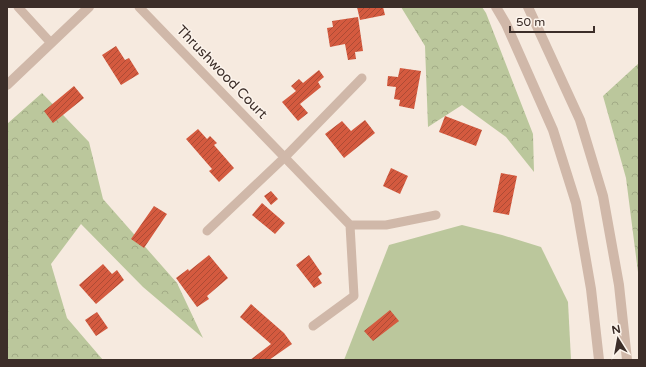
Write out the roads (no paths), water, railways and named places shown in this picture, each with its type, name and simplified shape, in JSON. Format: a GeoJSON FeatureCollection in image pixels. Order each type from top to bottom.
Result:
{"type":"FeatureCollection","features":[{"type":"Feature","properties":{"kind":"street"},"geometry":{"type":"LineString","coordinates":[[18,7],[51,43]]}},
{"type":"Feature","properties":{"kind":"street"},"geometry":{"type":"LineString","coordinates":[[7,85],[88,7]]}},
{"type":"Feature","properties":{"kind":"street","name":"Thrushwood Court"},"geometry":{"type":"LineString","coordinates":[[139,7],[350,225]]}},
{"type":"Feature","properties":{"kind":"street"},"geometry":{"type":"LineString","coordinates":[[496,7],[506,24],[553,130],[576,203],[591,289],[599,360]]}},
{"type":"Feature","properties":{"kind":"street"},"geometry":{"type":"LineString","coordinates":[[528,7],[580,120],[603,196],[619,285],[627,360]]}},
{"type":"Feature","properties":{"kind":"street"},"geometry":{"type":"LineString","coordinates":[[207,231],[285,157],[362,78]]}},
{"type":"Feature","properties":{"kind":"street"},"geometry":{"type":"LineString","coordinates":[[313,326],[354,296],[350,225],[386,225],[436,215]]}}]}
